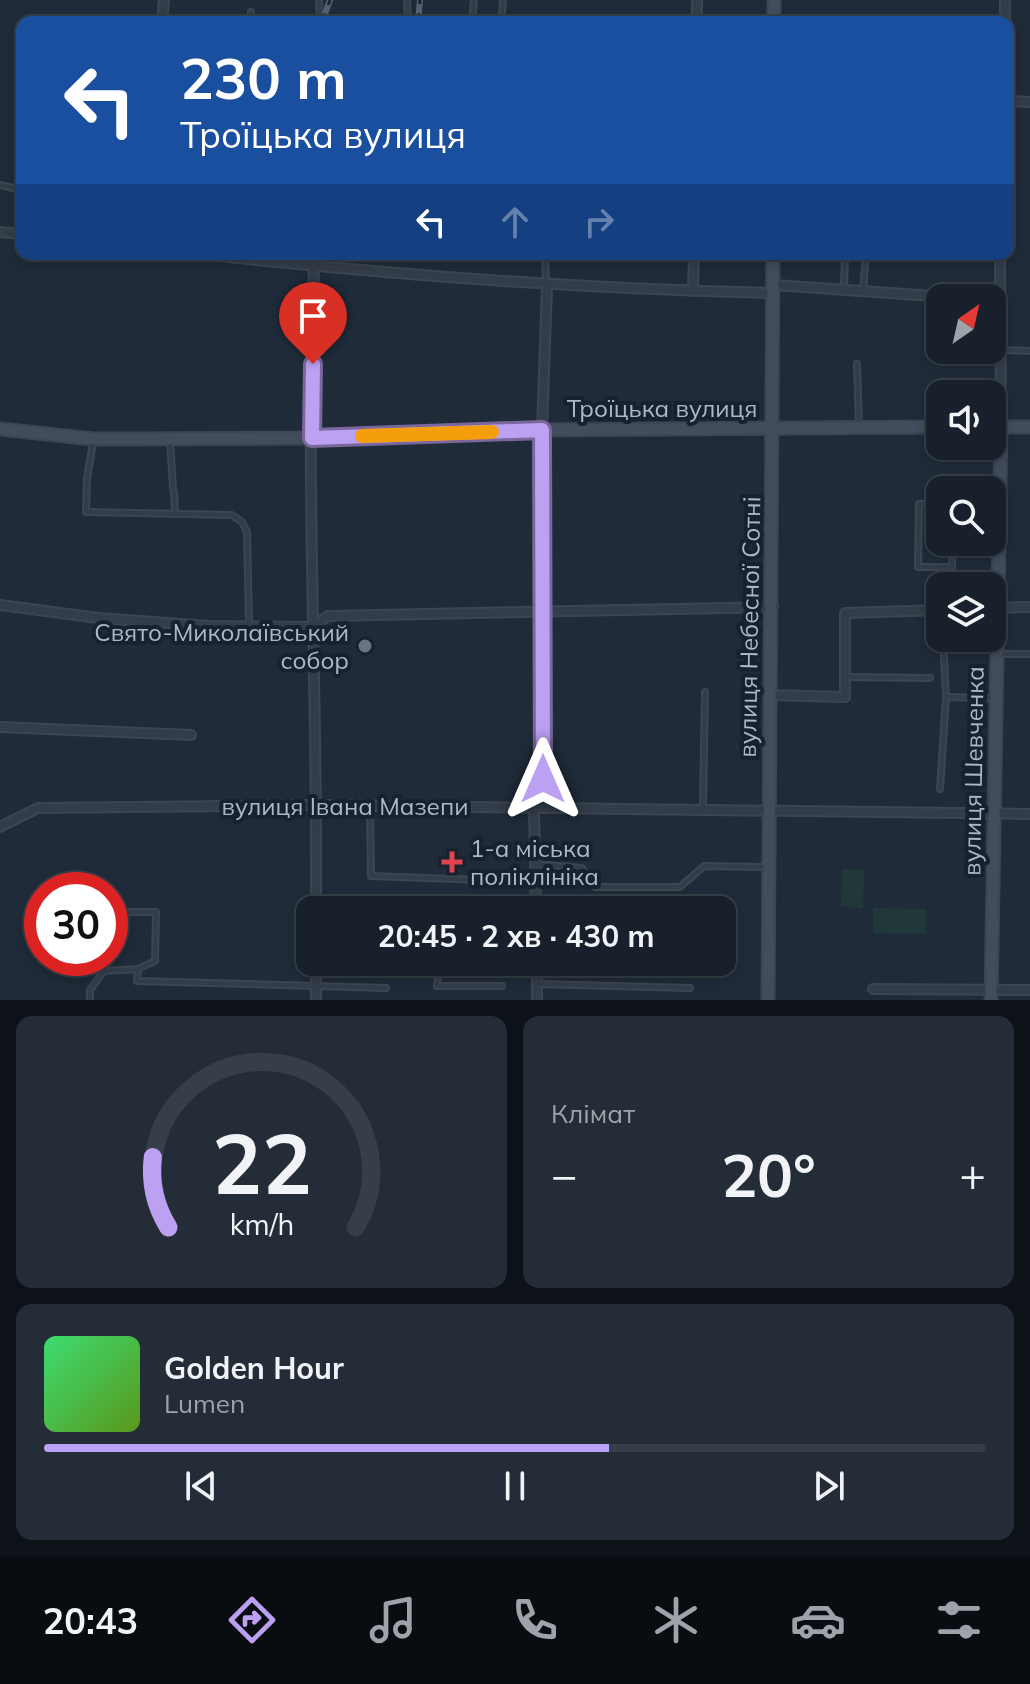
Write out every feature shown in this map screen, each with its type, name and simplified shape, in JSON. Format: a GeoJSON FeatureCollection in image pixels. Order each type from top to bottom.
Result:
{"type":"FeatureCollection","features":[{"type":"Feature","properties":{"kind":"street"},"geometry":{"type":"LineString","coordinates":[[256,260],[547,286],[693,291],[844,290],[926,295]]}},
{"type":"Feature","properties":{"kind":"street"},"geometry":{"type":"LineString","coordinates":[[693,291],[694,260]]}},
{"type":"Feature","properties":{"kind":"street","name":"вулиця Небесної Сотні"},"geometry":{"type":"LineString","coordinates":[[768,1000],[773,260]]}},
{"type":"Feature","properties":{"kind":"street","name":"вулиця Шевченка"},"geometry":{"type":"LineString","coordinates":[[997,284],[999,260]]}},
{"type":"Feature","properties":{"kind":"street"},"geometry":{"type":"LineString","coordinates":[[311,266],[316,896]]}},
{"type":"Feature","properties":{"kind":"street"},"geometry":{"type":"LineString","coordinates":[[536,896],[544,610],[542,430],[547,286]]}},
{"type":"Feature","properties":{"kind":"street","name":"Троїцька вулиця"},"geometry":{"type":"LineString","coordinates":[[0,429],[93,439],[170,439],[312,438],[542,430],[926,427]]}},
{"type":"Feature","properties":{"kind":"street"},"geometry":{"type":"LineString","coordinates":[[1006,427],[1030,427]]}},
{"type":"Feature","properties":{"kind":"street"},"geometry":{"type":"LineString","coordinates":[[0,605],[98,618],[312,627],[328,616],[773,607]]}},
{"type":"Feature","properties":{"kind":"street"},"geometry":{"type":"LineString","coordinates":[[1006,608],[1030,607]]}},
{"type":"Feature","properties":{"kind":"street"},"geometry":{"type":"LineString","coordinates":[[769,695],[845,697],[845,613],[926,610]]}},
{"type":"Feature","properties":{"kind":"street","name":"вулиця Шевченка"},"geometry":{"type":"LineString","coordinates":[[991,995],[997,654]]}},
{"type":"Feature","properties":{"kind":"street"},"geometry":{"type":"LineString","coordinates":[[0,727],[191,735]]}},
{"type":"Feature","properties":{"kind":"street","name":"вулиця Івана Мазепи"},"geometry":{"type":"LineString","coordinates":[[0,827],[38,808],[370,805],[1030,814]]}},
{"type":"Feature","properties":{"kind":"street"},"geometry":{"type":"LineString","coordinates":[[316,976],[316,1000]]}},
{"type":"Feature","properties":{"kind":"street"},"geometry":{"type":"LineString","coordinates":[[537,976],[537,1000]]}},
{"type":"Feature","properties":{"kind":"street"},"geometry":{"type":"LineString","coordinates":[[873,989],[991,995],[1030,990]]}},
{"type":"Feature","properties":{"kind":"lane"},"geometry":{"type":"LineString","coordinates":[[251,12],[251,16]]}},
{"type":"Feature","properties":{"kind":"lane"},"geometry":{"type":"LineString","coordinates":[[310,260],[311,266]]}},
{"type":"Feature","properties":{"kind":"lane"},"geometry":{"type":"LineString","coordinates":[[545,260],[547,286]]}},
{"type":"Feature","properties":{"kind":"lane"},"geometry":{"type":"LineString","coordinates":[[844,290],[845,260]]}},
{"type":"Feature","properties":{"kind":"lane"},"geometry":{"type":"LineString","coordinates":[[863,291],[866,260]]}},
{"type":"Feature","properties":{"kind":"lane"},"geometry":{"type":"LineString","coordinates":[[1006,350],[1030,351]]}},
{"type":"Feature","properties":{"kind":"lane"},"geometry":{"type":"LineString","coordinates":[[857,364],[859,428]]}},
{"type":"Feature","properties":{"kind":"lane"},"geometry":{"type":"LineString","coordinates":[[93,439],[86,512],[232,515],[242,522],[247,532],[249,626]]}},
{"type":"Feature","properties":{"kind":"lane"},"geometry":{"type":"LineString","coordinates":[[170,439],[175,514]]}},
{"type":"Feature","properties":{"kind":"lane"},"geometry":{"type":"LineString","coordinates":[[926,504],[919,504],[918,567],[952,567],[952,556]]}},
{"type":"Feature","properties":{"kind":"lane"},"geometry":{"type":"LineString","coordinates":[[940,789],[946,697],[944,652]]}},
{"type":"Feature","properties":{"kind":"lane"},"geometry":{"type":"LineString","coordinates":[[997,654],[1030,654]]}},
{"type":"Feature","properties":{"kind":"lane"},"geometry":{"type":"LineString","coordinates":[[845,677],[930,678]]}},
{"type":"Feature","properties":{"kind":"lane"},"geometry":{"type":"LineString","coordinates":[[703,810],[705,692]]}},
{"type":"Feature","properties":{"kind":"lane"},"geometry":{"type":"LineString","coordinates":[[946,697],[995,698]]}},
{"type":"Feature","properties":{"kind":"lane"},"geometry":{"type":"LineString","coordinates":[[370,805],[371,876],[536,882]]}},
{"type":"Feature","properties":{"kind":"lane"},"geometry":{"type":"LineString","coordinates":[[535,864],[582,868],[595,887],[680,887],[704,866],[768,867]]}},
{"type":"Feature","properties":{"kind":"lane"},"geometry":{"type":"LineString","coordinates":[[90,1000],[90,990],[104,971],[138,969],[155,961],[156,912],[128,912]]}},
{"type":"Feature","properties":{"kind":"lane"},"geometry":{"type":"LineString","coordinates":[[138,969],[137,981],[386,988]]}},
{"type":"Feature","properties":{"kind":"lane"},"geometry":{"type":"LineString","coordinates":[[438,976],[437,986],[502,986]]}},
{"type":"Feature","properties":{"kind":"lane"},"geometry":{"type":"LineString","coordinates":[[537,984],[690,988]]}},
{"type":"Feature","properties":{"kind":"green space"},"geometry":{"type":"Polygon","coordinates":[[[842,869],[864,870],[863,908],[841,907],[842,869]]]}},
{"type":"Feature","properties":{"kind":"green space"},"geometry":{"type":"Polygon","coordinates":[[[873,908],[926,909],[926,934],[873,933],[873,908]]]}},
{"type":"Feature","properties":{"kind":"railway"},"geometry":{"type":"LineString","coordinates":[[324,16],[330,0]]}},
{"type":"Feature","properties":{"kind":"railway"},"geometry":{"type":"LineString","coordinates":[[419,16],[420,0]]}},
{"type":"Feature","properties":{"kind":"slow traffic"},"geometry":{"type":"LineString","coordinates":[[362,436],[492,432]]}},
{"type":"Feature","properties":{"kind":"place","name":"Свято-Миколаївський собор"},"geometry":{"type":"Point","coordinates":[365,646]}},
{"type":"Feature","properties":{"kind":"place","name":"1-а міська поліклініка"},"geometry":{"type":"Point","coordinates":[452,862]}},
{"type":"Feature","properties":{"kind":"route"},"geometry":{"type":"LineString","coordinates":[[313,364],[312,438],[542,430],[543,779]]}}]}
